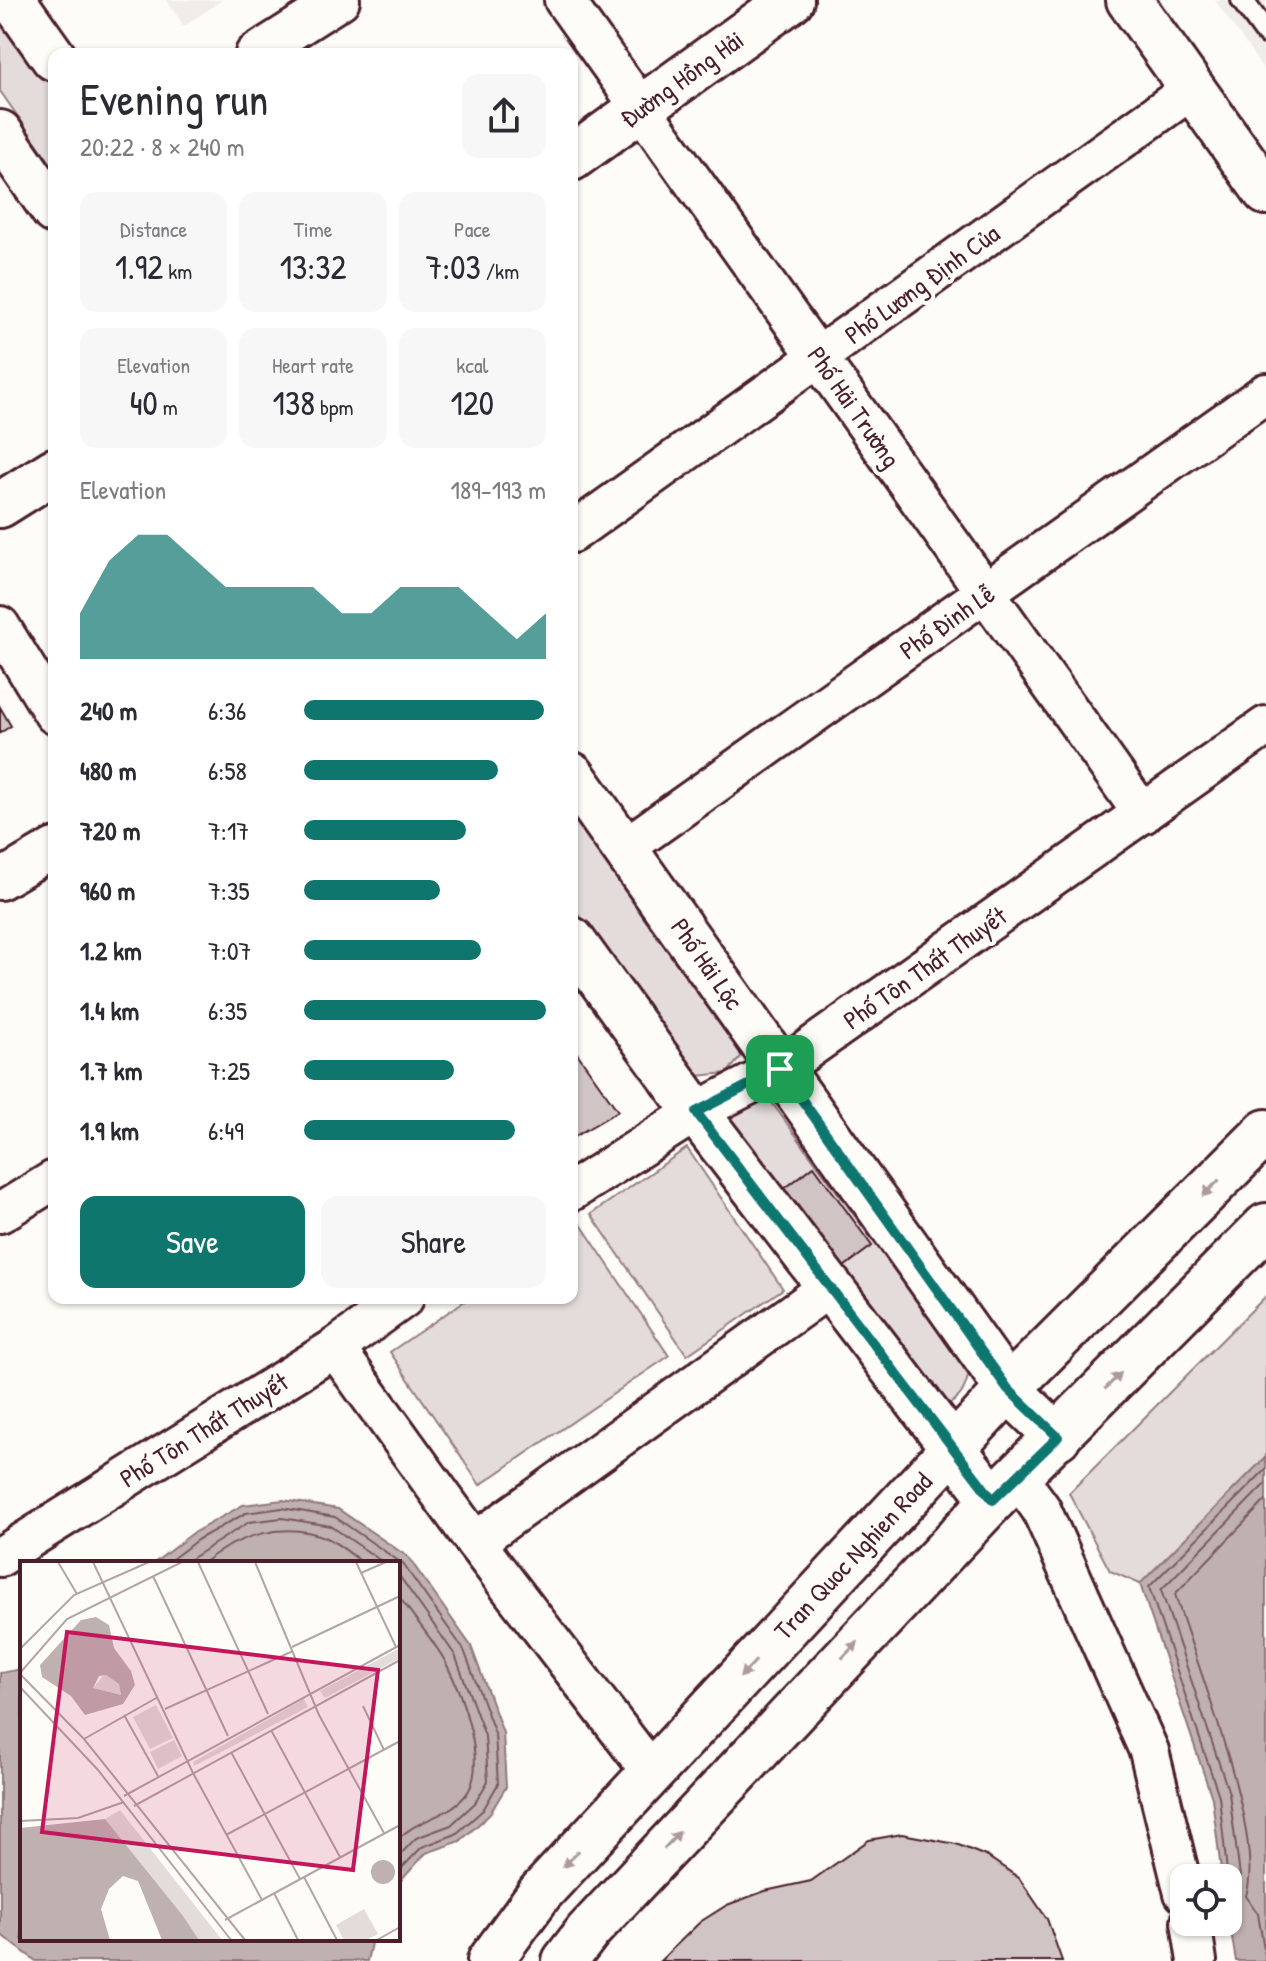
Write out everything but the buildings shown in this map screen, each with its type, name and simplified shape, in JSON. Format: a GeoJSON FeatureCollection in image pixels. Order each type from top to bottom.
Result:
{"type":"FeatureCollection","features":[{"type":"Feature","properties":{"kind":"street"},"geometry":{"type":"LineString","coordinates":[[13,0],[48,50]]}},
{"type":"Feature","properties":{"kind":"street"},"geometry":{"type":"LineString","coordinates":[[264,48],[340,0]]}},
{"type":"Feature","properties":{"kind":"street","name":"Phố Hải Trường"},"geometry":{"type":"LineString","coordinates":[[564,0],[1143,814]]}},
{"type":"Feature","properties":{"kind":"street","name":"Đường Hồng Hải"},"geometry":{"type":"LineString","coordinates":[[578,154],[791,0]]}},
{"type":"Feature","properties":{"kind":"street"},"geometry":{"type":"LineString","coordinates":[[1129,0],[1266,192]]}},
{"type":"Feature","properties":{"kind":"street","name":"Phố Lương Định Của"},"geometry":{"type":"LineString","coordinates":[[578,529],[1192,89]]}},
{"type":"Feature","properties":{"kind":"street"},"geometry":{"type":"LineString","coordinates":[[0,133],[48,202]]}},
{"type":"Feature","properties":{"kind":"street","name":"Phố Đinh Lễ"},"geometry":{"type":"LineString","coordinates":[[626,847],[987,594],[1266,393]]}},
{"type":"Feature","properties":{"kind":"street"},"geometry":{"type":"LineString","coordinates":[[0,505],[48,475]]}},
{"type":"Feature","properties":{"kind":"street"},"geometry":{"type":"LineString","coordinates":[[0,626],[48,704]]}},
{"type":"Feature","properties":{"kind":"street","name":"Phố Tôn Thất Thuyết"},"geometry":{"type":"LineString","coordinates":[[578,1187],[696,1112],[780,1069],[1266,726]]}},
{"type":"Feature","properties":{"kind":"street","name":"Phố Hải Lộc"},"geometry":{"type":"LineString","coordinates":[[578,783],[1008,1389],[1058,1437]]}},
{"type":"Feature","properties":{"kind":"street"},"geometry":{"type":"LineString","coordinates":[[0,880],[48,852]]}},
{"type":"Feature","properties":{"kind":"street"},"geometry":{"type":"LineString","coordinates":[[578,948],[696,1112],[954,1448],[1005,1488],[1041,1509],[1149,1751],[1177,1864]]}},
{"type":"Feature","properties":{"kind":"street","name":"Tran Quoc Nghien Road"},"geometry":{"type":"LineString","coordinates":[[490,1961],[540,1893],[1008,1389],[1266,1132]]}},
{"type":"Feature","properties":{"kind":"street"},"geometry":{"type":"LineString","coordinates":[[0,1213],[48,1184]]}},
{"type":"Feature","properties":{"kind":"street"},"geometry":{"type":"LineString","coordinates":[[565,1961],[588,1931],[1005,1488],[1266,1226]]}},
{"type":"Feature","properties":{"kind":"street"},"geometry":{"type":"LineString","coordinates":[[475,1542],[831,1286]]}},
{"type":"Feature","properties":{"kind":"street","name":"Phố Tôn Thất Thuyết"},"geometry":{"type":"LineString","coordinates":[[0,1557],[335,1348],[396,1304]]}},
{"type":"Feature","properties":{"kind":"street"},"geometry":{"type":"LineString","coordinates":[[335,1348],[475,1542],[652,1773]]}},
{"type":"Feature","properties":{"kind":"street"},"geometry":{"type":"LineString","coordinates":[[1193,1936],[1197,1961]]}},
{"type":"Feature","properties":{"kind":"lane"},"geometry":{"type":"LineString","coordinates":[[1242,0],[1266,33]]}},
{"type":"Feature","properties":{"kind":"shaded area"},"geometry":{"type":"Polygon","coordinates":[[[166,0],[222,0],[184,26],[166,0]]]}},
{"type":"Feature","properties":{"kind":"shaded area"},"geometry":{"type":"Polygon","coordinates":[[[1215,0],[1266,0],[1266,73],[1215,0]]]}},
{"type":"Feature","properties":{"kind":"shaded area"},"geometry":{"type":"Polygon","coordinates":[[[0,1],[48,69],[48,159],[0,91],[0,1]]]}},
{"type":"Feature","properties":{"kind":"shaded area"},"geometry":{"type":"Polygon","coordinates":[[[578,819],[738,1046],[741,1057],[727,1073],[697,1076],[578,914],[578,819]]]}},
{"type":"Feature","properties":{"kind":"shaded area"},"geometry":{"type":"Polygon","coordinates":[[[759,1094],[772,1103],[969,1372],[966,1385],[953,1402],[942,1408],[725,1119],[759,1094]]]}},
{"type":"Feature","properties":{"kind":"shaded area"},"geometry":{"type":"Polygon","coordinates":[[[687,1148],[783,1289],[687,1355],[591,1214],[687,1148]]]}},
{"type":"Feature","properties":{"kind":"shaded area"},"geometry":{"type":"Polygon","coordinates":[[[578,1224],[669,1356],[480,1485],[390,1352],[460,1304],[578,1304],[578,1224]]]}},
{"type":"Feature","properties":{"kind":"shaded area"},"geometry":{"type":"Polygon","coordinates":[[[1266,1296],[1266,1457],[1140,1584],[1110,1571],[1069,1493],[1266,1296]]]}},
{"type":"Feature","properties":{"kind":"water"},"geometry":{"type":"Polygon","coordinates":[[[1266,1457],[1266,1961],[1236,1961],[1232,1936],[1242,1936],[1242,1864],[1220,1864],[1212,1798],[1140,1584],[1266,1457]]]}},
{"type":"Feature","properties":{"kind":"water"},"geometry":{"type":"Polygon","coordinates":[[[283,1500],[338,1509],[408,1557],[471,1646],[503,1733],[506,1787],[489,1815],[460,1841],[426,1853],[400,1882],[400,1561],[157,1561],[193,1533],[243,1505],[283,1500]]]}},
{"type":"Feature","properties":{"kind":"water"},"geometry":{"type":"Polygon","coordinates":[[[20,1669],[20,1941],[372,1941],[367,1961],[36,1961],[0,1934],[0,1673],[20,1669]]]}},
{"type":"Feature","properties":{"kind":"route"},"geometry":{"type":"LineString","coordinates":[[780,1069],[1008,1389],[1058,1437],[993,1500],[696,1112],[780,1069]]}}]}
